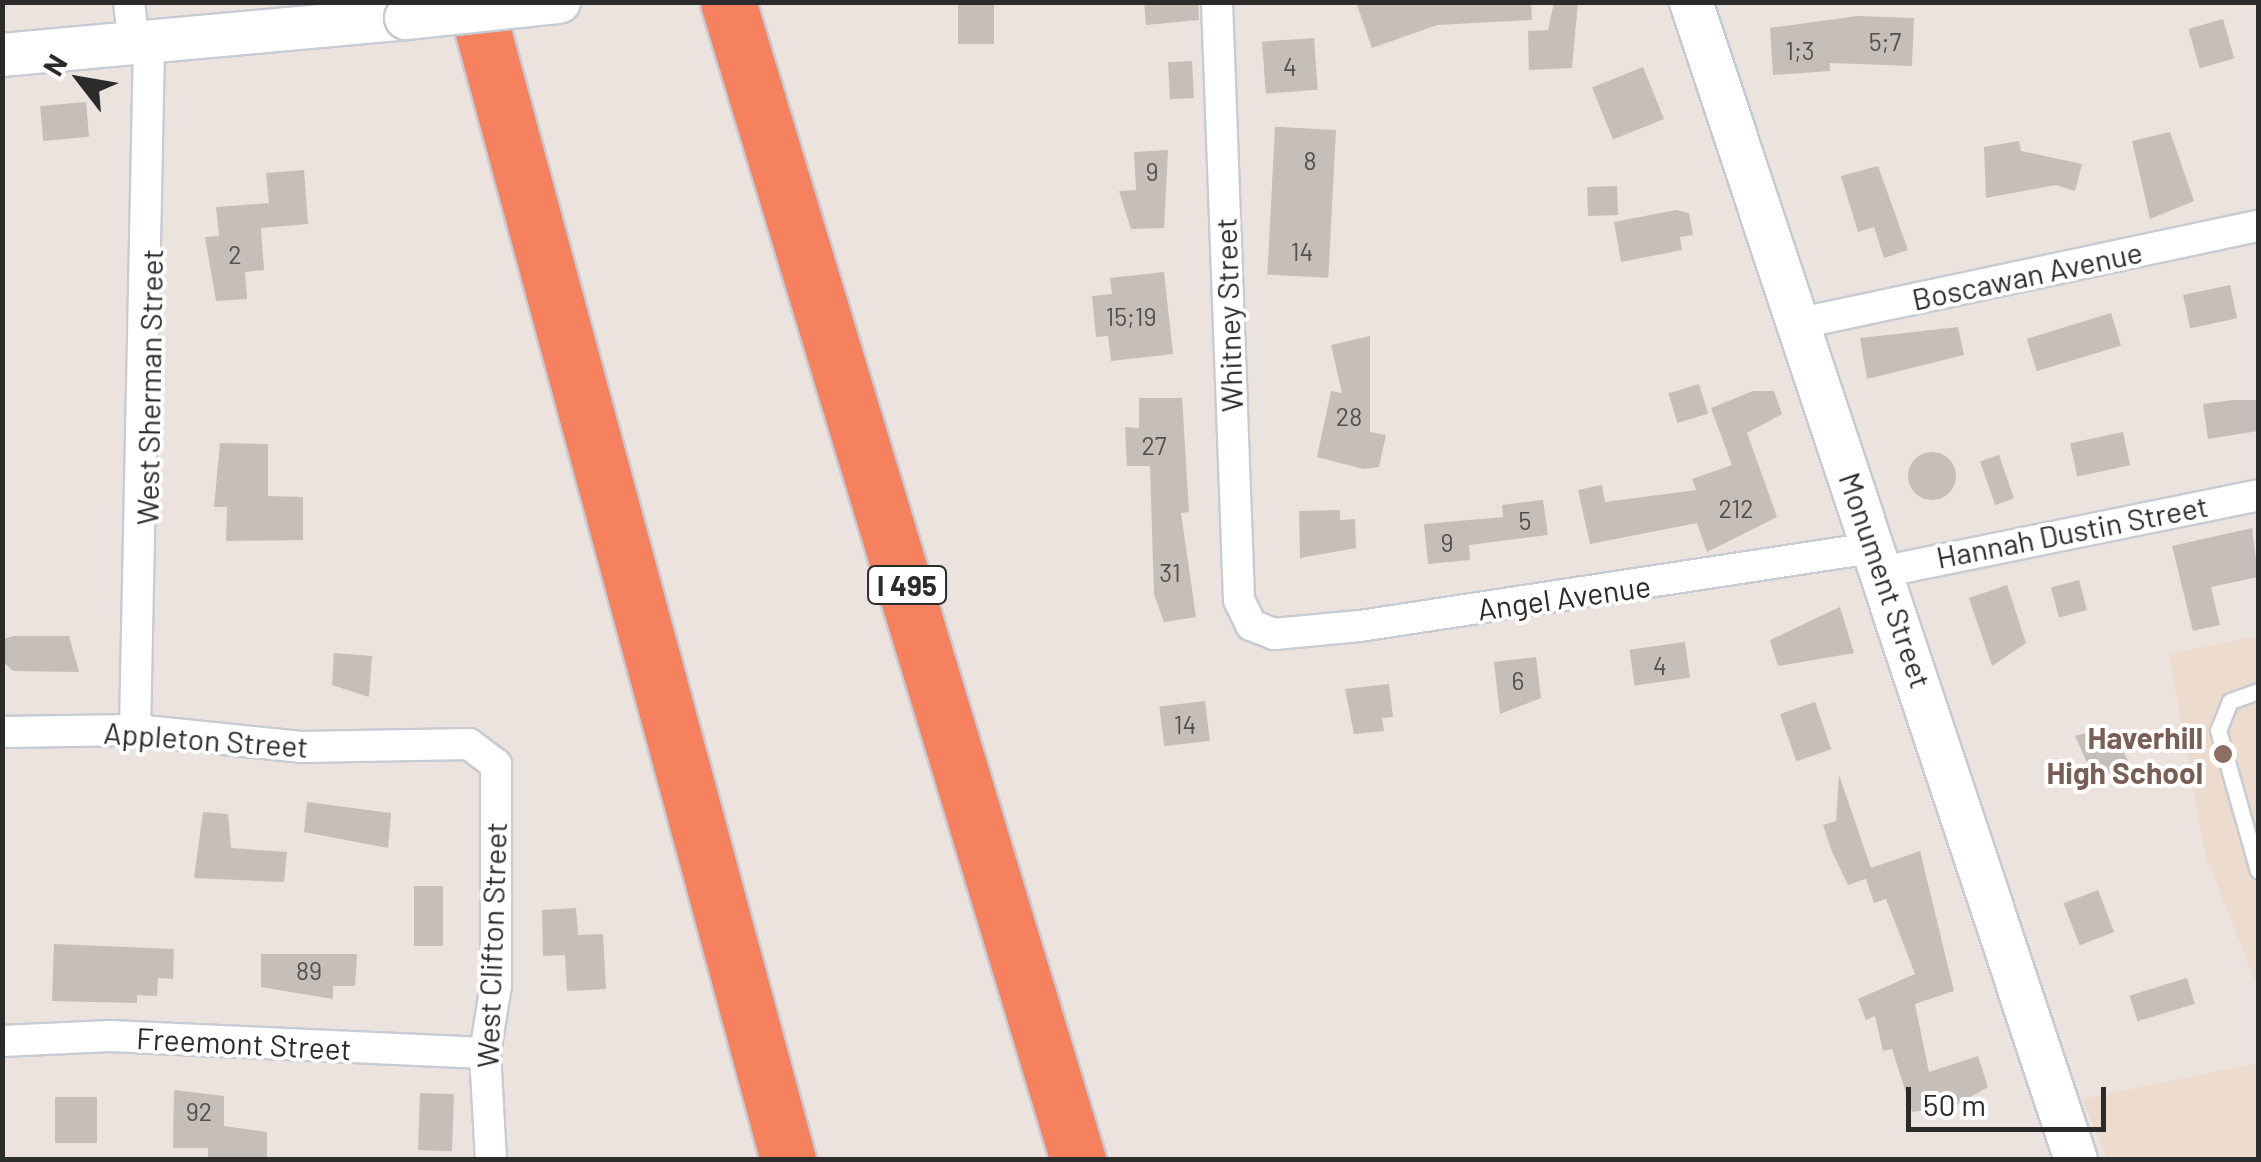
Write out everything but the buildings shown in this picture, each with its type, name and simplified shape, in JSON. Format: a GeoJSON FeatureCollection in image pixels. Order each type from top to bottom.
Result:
{"type":"FeatureCollection","features":[{"type":"Feature","properties":{"kind":"highway"},"geometry":{"type":"LineString","coordinates":[[475,2],[788,1160]]}},
{"type":"Feature","properties":{"kind":"highway","name":"I 495"},"geometry":{"type":"LineString","coordinates":[[728,2],[1078,1160]]}},
{"type":"Feature","properties":{"kind":"main road"},"geometry":{"type":"LineString","coordinates":[[2,55],[142,45],[560,2]]}},
{"type":"Feature","properties":{"kind":"main road","name":"Monument Street"},"geometry":{"type":"LineString","coordinates":[[1691,2],[1796,324],[1882,559],[2076,1160]]}},
{"type":"Feature","properties":{"kind":"street","name":"West Sherman Street"},"geometry":{"type":"LineString","coordinates":[[129,2],[142,45],[136,730]]}},
{"type":"Feature","properties":{"kind":"street","name":"Whitney Street"},"geometry":{"type":"LineString","coordinates":[[1217,2],[1239,600],[1251,624]]}},
{"type":"Feature","properties":{"kind":"street","name":"Boscawan Avenue"},"geometry":{"type":"LineString","coordinates":[[1796,324],[2258,226]]}},
{"type":"Feature","properties":{"kind":"street","name":"Hannah Dustin Street"},"geometry":{"type":"LineString","coordinates":[[1882,559],[2258,495]]}},
{"type":"Feature","properties":{"kind":"street","name":"Angel Avenue"},"geometry":{"type":"LineString","coordinates":[[1251,624],[1274,634],[1360,626],[1882,559]]}},
{"type":"Feature","properties":{"kind":"street","name":"Appleton Street"},"geometry":{"type":"LineString","coordinates":[[2,732],[136,730],[202,744],[469,744]]}},
{"type":"Feature","properties":{"kind":"street","name":"West Clifton Street"},"geometry":{"type":"LineString","coordinates":[[469,744],[496,764],[496,985],[485,1053],[491,1160]]}},
{"type":"Feature","properties":{"kind":"street","name":"Freemont Street"},"geometry":{"type":"LineString","coordinates":[[2,1041],[110,1036],[485,1053]]}},
{"type":"Feature","properties":{"kind":"lane"},"geometry":{"type":"LineString","coordinates":[[2258,691],[2230,701],[2218,730],[2258,870]]}},
{"type":"Feature","properties":{"kind":"shaded area","name":"Haverhill High School"},"geometry":{"type":"Polygon","coordinates":[[[2258,636],[2258,988],[2205,854],[2169,654],[2258,636]]]}},
{"type":"Feature","properties":{"kind":"shaded area"},"geometry":{"type":"Polygon","coordinates":[[[2258,1063],[2258,1159],[2107,1159],[2082,1099],[2258,1063]]]}},
{"type":"Feature","properties":{"kind":"place","name":"Haverhill High School"},"geometry":{"type":"Point","coordinates":[2223,754]}}]}
